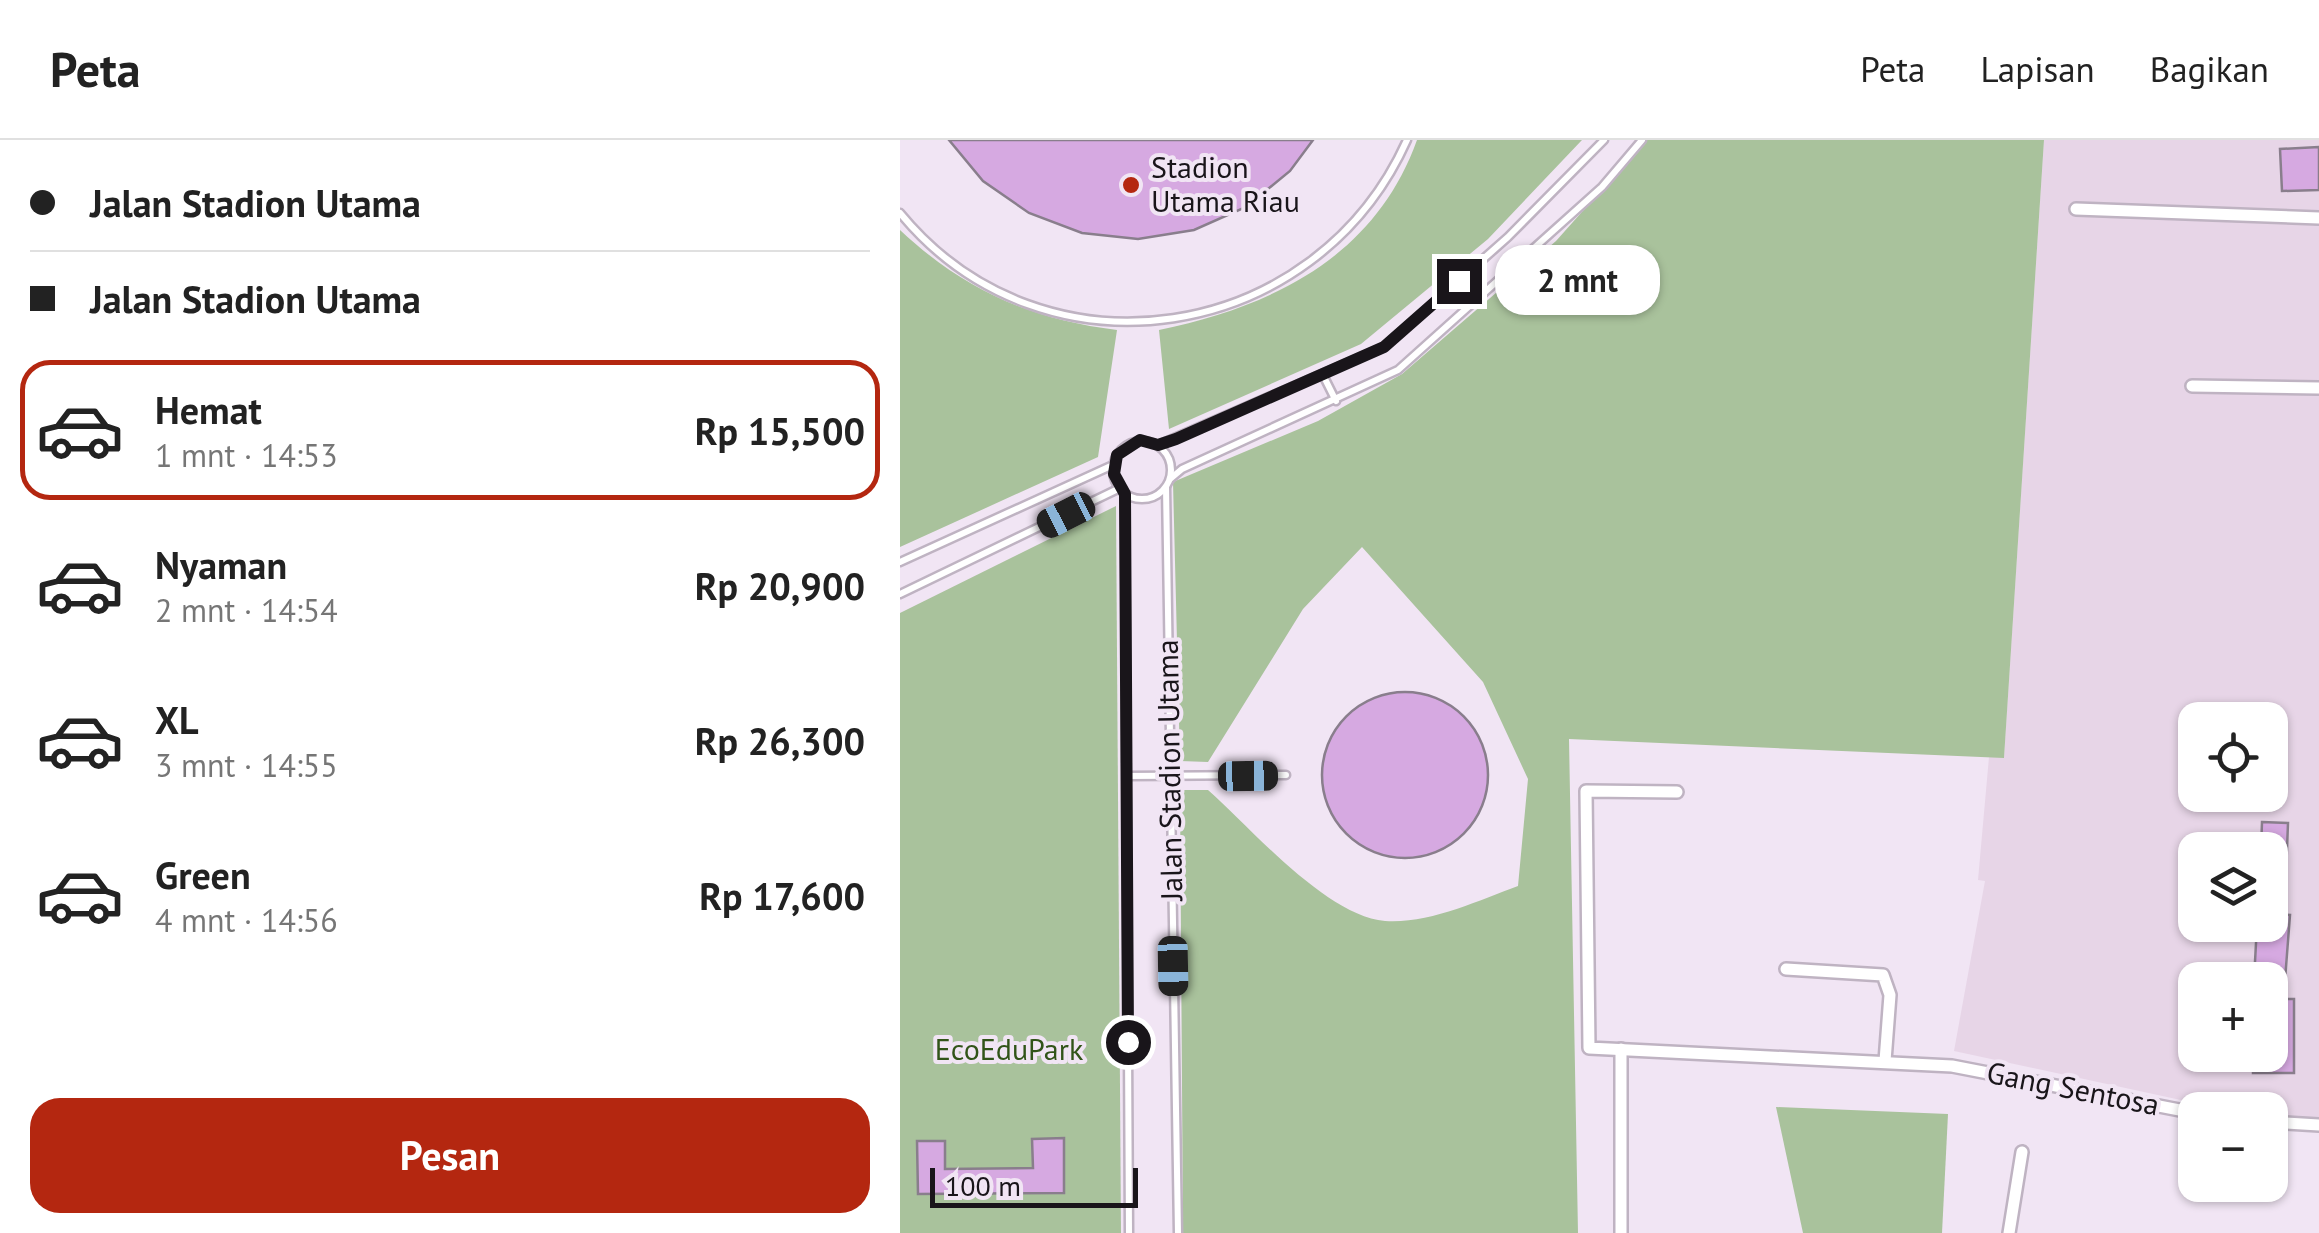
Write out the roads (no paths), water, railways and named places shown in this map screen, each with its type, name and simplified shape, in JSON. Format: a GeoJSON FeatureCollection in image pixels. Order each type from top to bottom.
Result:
{"type":"FeatureCollection","features":[{"type":"Feature","properties":{"kind":"street"},"geometry":{"type":"LineString","coordinates":[[2076,210],[2319,218]]}},
{"type":"Feature","properties":{"kind":"street"},"geometry":{"type":"LineString","coordinates":[[2192,386],[2319,388]]}},
{"type":"Feature","properties":{"kind":"street"},"geometry":{"type":"LineString","coordinates":[[1621,1233],[1621,1049],[1588,1048],[1586,791],[1677,792]]}},
{"type":"Feature","properties":{"kind":"street"},"geometry":{"type":"LineString","coordinates":[[1786,969],[1883,975],[1890,995],[1885,1061]]}},
{"type":"Feature","properties":{"kind":"street","name":"Gang Sentosa"},"geometry":{"type":"LineString","coordinates":[[1621,1049],[1952,1066],[2178,1109]]}},
{"type":"Feature","properties":{"kind":"street"},"geometry":{"type":"LineString","coordinates":[[2288,1123],[2319,1126]]}},
{"type":"Feature","properties":{"kind":"street"},"geometry":{"type":"LineString","coordinates":[[2009,1233],[2022,1152]]}},
{"type":"Feature","properties":{"kind":"lane"},"geometry":{"type":"LineString","coordinates":[[900,213],[956,266],[1025,303],[1102,321],[1180,318],[1255,296],[1322,254],[1379,193],[1408,140]]}},
{"type":"Feature","properties":{"kind":"lane"},"geometry":{"type":"LineString","coordinates":[[1122,491],[1113,466],[1117,455],[1131,443],[1158,445],[1324,377],[1384,347],[1508,237],[1604,140]]}},
{"type":"Feature","properties":{"kind":"lane"},"geometry":{"type":"LineString","coordinates":[[900,594],[1122,491],[1150,498],[1187,466],[1336,401],[1413,358],[1602,187],[1642,140]]}},
{"type":"Feature","properties":{"kind":"lane"},"geometry":{"type":"LineString","coordinates":[[1324,377],[1336,401]]}},
{"type":"Feature","properties":{"kind":"lane"},"geometry":{"type":"LineString","coordinates":[[1158,445],[1170,460],[1170,479]]}},
{"type":"Feature","properties":{"kind":"lane"},"geometry":{"type":"LineString","coordinates":[[900,562],[1113,466]]}},
{"type":"Feature","properties":{"kind":"lane","name":"Jalan Stadion Utama"},"geometry":{"type":"LineString","coordinates":[[1166,487],[1178,1233]]}},
{"type":"Feature","properties":{"kind":"lane","name":"Jalan Stadion Utama"},"geometry":{"type":"LineString","coordinates":[[1122,491],[1129,1233]]}},
{"type":"Feature","properties":{"kind":"lane"},"geometry":{"type":"LineString","coordinates":[[1126,776],[1286,775]]}},
{"type":"Feature","properties":{"kind":"place","name":"Stadion Utama Riau"},"geometry":{"type":"Point","coordinates":[1131,185]}},
{"type":"Feature","properties":{"kind":"park label","name":"EcoEduPark"},"geometry":{"type":"Point","coordinates":[1009,1050]}}]}
